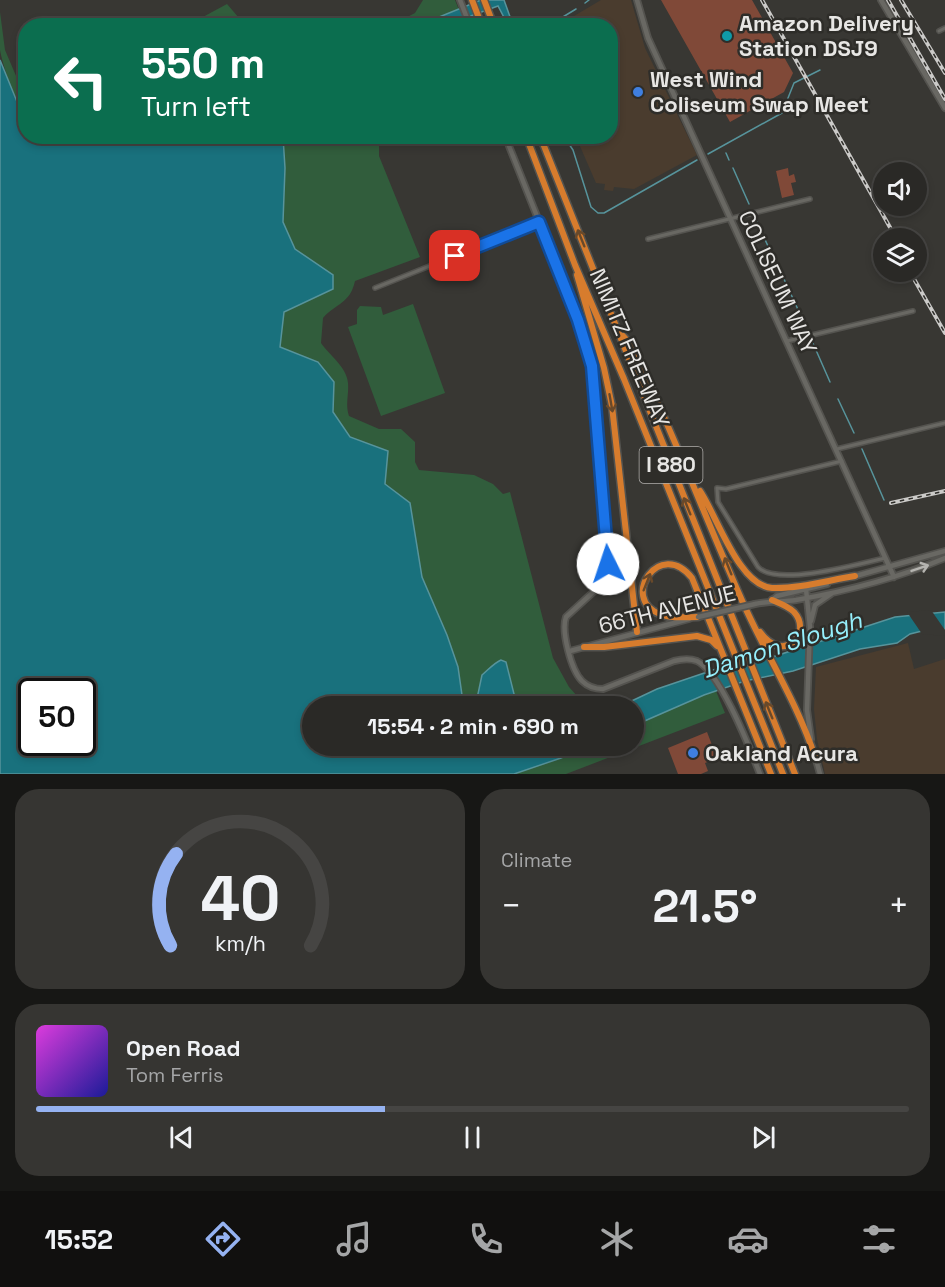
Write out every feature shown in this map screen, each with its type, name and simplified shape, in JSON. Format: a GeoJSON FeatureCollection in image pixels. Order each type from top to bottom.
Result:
{"type":"FeatureCollection","features":[{"type":"Feature","properties":{"kind":"highway"},"geometry":{"type":"LineString","coordinates":[[472,0],[479,18]]}},
{"type":"Feature","properties":{"kind":"highway"},"geometry":{"type":"LineString","coordinates":[[484,0],[492,18]]}},
{"type":"Feature","properties":{"kind":"highway","name":"NIMITZ FREEWAY"},"geometry":{"type":"LineString","coordinates":[[529,144],[575,265],[624,379],[783,774]]}},
{"type":"Feature","properties":{"kind":"highway","name":"NIMITZ FREEWAY"},"geometry":{"type":"LineString","coordinates":[[543,144],[795,774]]}},
{"type":"Feature","properties":{"kind":"highway"},"geometry":{"type":"LineString","coordinates":[[575,265],[579,288],[604,368],[612,406],[637,632]]}},
{"type":"Feature","properties":{"kind":"highway"},"geometry":{"type":"LineString","coordinates":[[618,331],[635,354],[691,476],[751,620],[800,717],[815,757]]}},
{"type":"Feature","properties":{"kind":"highway"},"geometry":{"type":"LineString","coordinates":[[691,476],[743,569],[757,584],[765,587],[782,587],[855,576]]}},
{"type":"Feature","properties":{"kind":"highway"},"geometry":{"type":"LineString","coordinates":[[698,617],[675,618],[653,610],[645,601],[643,593],[646,576],[654,569],[669,564],[686,571],[692,578],[771,774]]}},
{"type":"Feature","properties":{"kind":"highway"},"geometry":{"type":"LineString","coordinates":[[751,620],[771,644],[784,646],[795,640],[800,629],[797,617],[790,609],[772,600]]}},
{"type":"Feature","properties":{"kind":"highway"},"geometry":{"type":"LineString","coordinates":[[584,647],[604,647],[697,636],[711,640],[725,659]]}},
{"type":"Feature","properties":{"kind":"street","name":"COLISEUM WAY"},"geometry":{"type":"LineString","coordinates":[[637,0],[648,38],[894,577]]}},
{"type":"Feature","properties":{"kind":"street"},"geometry":{"type":"LineString","coordinates":[[881,0],[945,108]]}},
{"type":"Feature","properties":{"kind":"street"},"geometry":{"type":"LineString","coordinates":[[460,2],[467,18]]}},
{"type":"Feature","properties":{"kind":"street"},"geometry":{"type":"LineString","coordinates":[[939,31],[945,28]]}},
{"type":"Feature","properties":{"kind":"street"},"geometry":{"type":"LineString","coordinates":[[508,144],[578,320],[592,366],[608,564],[602,584],[566,617],[564,630],[578,677],[583,683],[596,689],[612,687],[682,659],[696,661],[706,668],[723,694],[760,774]]}},
{"type":"Feature","properties":{"kind":"street"},"geometry":{"type":"LineString","coordinates":[[648,239],[810,199]]}},
{"type":"Feature","properties":{"kind":"street"},"geometry":{"type":"LineString","coordinates":[[375,288],[539,222]]}},
{"type":"Feature","properties":{"kind":"street"},"geometry":{"type":"LineString","coordinates":[[787,341],[913,311]]}},
{"type":"Feature","properties":{"kind":"street"},"geometry":{"type":"LineString","coordinates":[[837,450],[945,423]]}},
{"type":"Feature","properties":{"kind":"street"},"geometry":{"type":"LineString","coordinates":[[842,461],[726,489],[717,488],[718,502],[758,567],[766,573],[819,572],[886,557]]}},
{"type":"Feature","properties":{"kind":"street","name":"66TH AVENUE"},"geometry":{"type":"LineString","coordinates":[[772,600],[777,596],[945,551]]}},
{"type":"Feature","properties":{"kind":"street","name":"66TH AVENUE"},"geometry":{"type":"LineString","coordinates":[[570,651],[637,632],[772,600],[784,602],[894,577],[945,558]]}},
{"type":"Feature","properties":{"kind":"street"},"geometry":{"type":"LineString","coordinates":[[806,589],[810,627]]}},
{"type":"Feature","properties":{"kind":"street"},"geometry":{"type":"LineString","coordinates":[[820,774],[807,710],[809,638],[815,605],[833,592]]}},
{"type":"Feature","properties":{"kind":"shaded area","name":"West Wind Coliseum Swap Meet"},"geometry":{"type":"Polygon","coordinates":[[[601,0],[631,0],[645,48],[697,155],[634,189],[614,187],[613,191],[604,190],[605,184],[596,183],[579,144],[618,144],[618,18],[571,18],[601,0]]]}},
{"type":"Feature","properties":{"kind":"shaded area"},"geometry":{"type":"Polygon","coordinates":[[[908,643],[914,669],[945,659],[945,774],[825,774],[817,739],[814,709],[816,667],[908,643]]]}},
{"type":"Feature","properties":{"kind":"green space"},"geometry":{"type":"Polygon","coordinates":[[[423,0],[455,0],[462,18],[405,18],[415,13],[423,0]]]}},
{"type":"Feature","properties":{"kind":"green space"},"geometry":{"type":"Polygon","coordinates":[[[227,4],[239,18],[201,18],[227,4]]]}},
{"type":"Feature","properties":{"kind":"green space"},"geometry":{"type":"Polygon","coordinates":[[[0,12],[5,50],[18,81],[18,100],[6,73],[0,50],[0,12]]]}},
{"type":"Feature","properties":{"kind":"green space"},"geometry":{"type":"Polygon","coordinates":[[[12,90],[18,104],[18,144],[379,144],[379,156],[420,257],[355,281],[346,299],[323,318],[321,343],[341,366],[347,377],[349,416],[379,429],[401,429],[415,442],[415,462],[419,470],[474,475],[493,484],[503,494],[510,492],[553,658],[569,687],[577,696],[302,696],[302,756],[613,756],[566,774],[0,774],[12,90]]]}},
{"type":"Feature","properties":{"kind":"green space"},"geometry":{"type":"Polygon","coordinates":[[[413,304],[445,393],[381,416],[348,327],[357,324],[357,310],[360,306],[381,307],[383,315],[413,304]]]}},
{"type":"Feature","properties":{"kind":"green space"},"geometry":{"type":"Polygon","coordinates":[[[716,691],[725,713],[644,744],[644,721],[704,695],[716,691]]]}},
{"type":"Feature","properties":{"kind":"water"},"geometry":{"type":"Polygon","coordinates":[[[481,0],[504,0],[510,18],[504,18],[498,6],[465,18],[437,18],[481,0]]]}},
{"type":"Feature","properties":{"kind":"water"},"geometry":{"type":"Polygon","coordinates":[[[0,60],[18,104],[18,144],[283,144],[283,222],[295,249],[333,275],[333,289],[284,312],[280,347],[318,362],[334,382],[333,412],[350,437],[388,451],[385,484],[410,503],[422,577],[458,667],[462,696],[302,696],[302,756],[566,756],[514,774],[0,774],[0,60]]]}},
{"type":"Feature","properties":{"kind":"water"},"geometry":{"type":"Polygon","coordinates":[[[945,612],[945,633],[922,631],[910,634],[897,643],[860,649],[793,671],[745,681],[704,695],[644,721],[644,696],[642,696],[657,689],[722,667],[760,661],[895,617],[945,612]]]}},
{"type":"Feature","properties":{"kind":"water"},"geometry":{"type":"Polygon","coordinates":[[[501,660],[506,662],[514,696],[476,696],[482,675],[501,660]]]}},
{"type":"Feature","properties":{"kind":"pier"},"geometry":{"type":"Polygon","coordinates":[[[931,610],[945,630],[945,636],[922,634],[907,612],[931,610]]]}},
{"type":"Feature","properties":{"kind":"building","name":"Amazon Delivery Station DSJ9"},"geometry":{"type":"Polygon","coordinates":[[[661,0],[752,0],[793,73],[784,92],[730,122],[661,0]]]}},
{"type":"Feature","properties":{"kind":"building"},"geometry":{"type":"Polygon","coordinates":[[[788,168],[789,176],[794,174],[796,182],[791,183],[794,195],[782,198],[776,171],[788,168]]]}},
{"type":"Feature","properties":{"kind":"building","name":"Oakland Acura"},"geometry":{"type":"Polygon","coordinates":[[[707,732],[717,758],[705,763],[708,771],[701,774],[678,774],[668,748],[707,732]]]}},
{"type":"Feature","properties":{"kind":"waterway"},"geometry":{"type":"LineString","coordinates":[[585,3],[589,0]]}},
{"type":"Feature","properties":{"kind":"waterway"},"geometry":{"type":"LineString","coordinates":[[561,18],[576,9]]}},
{"type":"Feature","properties":{"kind":"waterway"},"geometry":{"type":"LineString","coordinates":[[708,154],[782,113],[794,83],[820,70]]}},
{"type":"Feature","properties":{"kind":"waterway"},"geometry":{"type":"LineString","coordinates":[[569,144],[591,207],[598,213],[604,213],[697,160]]}},
{"type":"Feature","properties":{"kind":"waterway"},"geometry":{"type":"LineString","coordinates":[[726,153],[729,160]]}},
{"type":"Feature","properties":{"kind":"waterway"},"geometry":{"type":"LineString","coordinates":[[733,168],[749,204]]}},
{"type":"Feature","properties":{"kind":"waterway"},"geometry":{"type":"LineString","coordinates":[[757,222],[773,257]]}},
{"type":"Feature","properties":{"kind":"waterway"},"geometry":{"type":"LineString","coordinates":[[778,266],[806,327]]}},
{"type":"Feature","properties":{"kind":"waterway"},"geometry":{"type":"LineString","coordinates":[[812,341],[830,382]]}},
{"type":"Feature","properties":{"kind":"waterway"},"geometry":{"type":"LineString","coordinates":[[838,399],[854,433]]}},
{"type":"Feature","properties":{"kind":"waterway"},"geometry":{"type":"LineString","coordinates":[[862,449],[884,500]]}},
{"type":"Feature","properties":{"kind":"railway"},"geometry":{"type":"LineString","coordinates":[[762,0],[890,228]]}},
{"type":"Feature","properties":{"kind":"railway"},"geometry":{"type":"LineString","coordinates":[[888,0],[945,99]]}},
{"type":"Feature","properties":{"kind":"railway"},"geometry":{"type":"LineString","coordinates":[[901,0],[945,73]]}},
{"type":"Feature","properties":{"kind":"railway"},"geometry":{"type":"LineString","coordinates":[[916,282],[945,333]]}},
{"type":"Feature","properties":{"kind":"railway"},"geometry":{"type":"LineString","coordinates":[[891,503],[945,491]]}},
{"type":"Feature","properties":{"kind":"place","name":"Amazon Delivery Station DSJ9"},"geometry":{"type":"Point","coordinates":[727,36]}},
{"type":"Feature","properties":{"kind":"place","name":"West Wind Coliseum Swap Meet"},"geometry":{"type":"Point","coordinates":[638,92]}},
{"type":"Feature","properties":{"kind":"place","name":"Oakland Acura"},"geometry":{"type":"Point","coordinates":[693,753]}},
{"type":"Feature","properties":{"kind":"route"},"geometry":{"type":"LineString","coordinates":[[455,256],[539,222],[584,336],[592,366],[608,564]]}},
{"type":"Feature","properties":{"kind":"water label","name":"Damon Slough"},"geometry":{"type":"Point","coordinates":[782,645]}}]}
